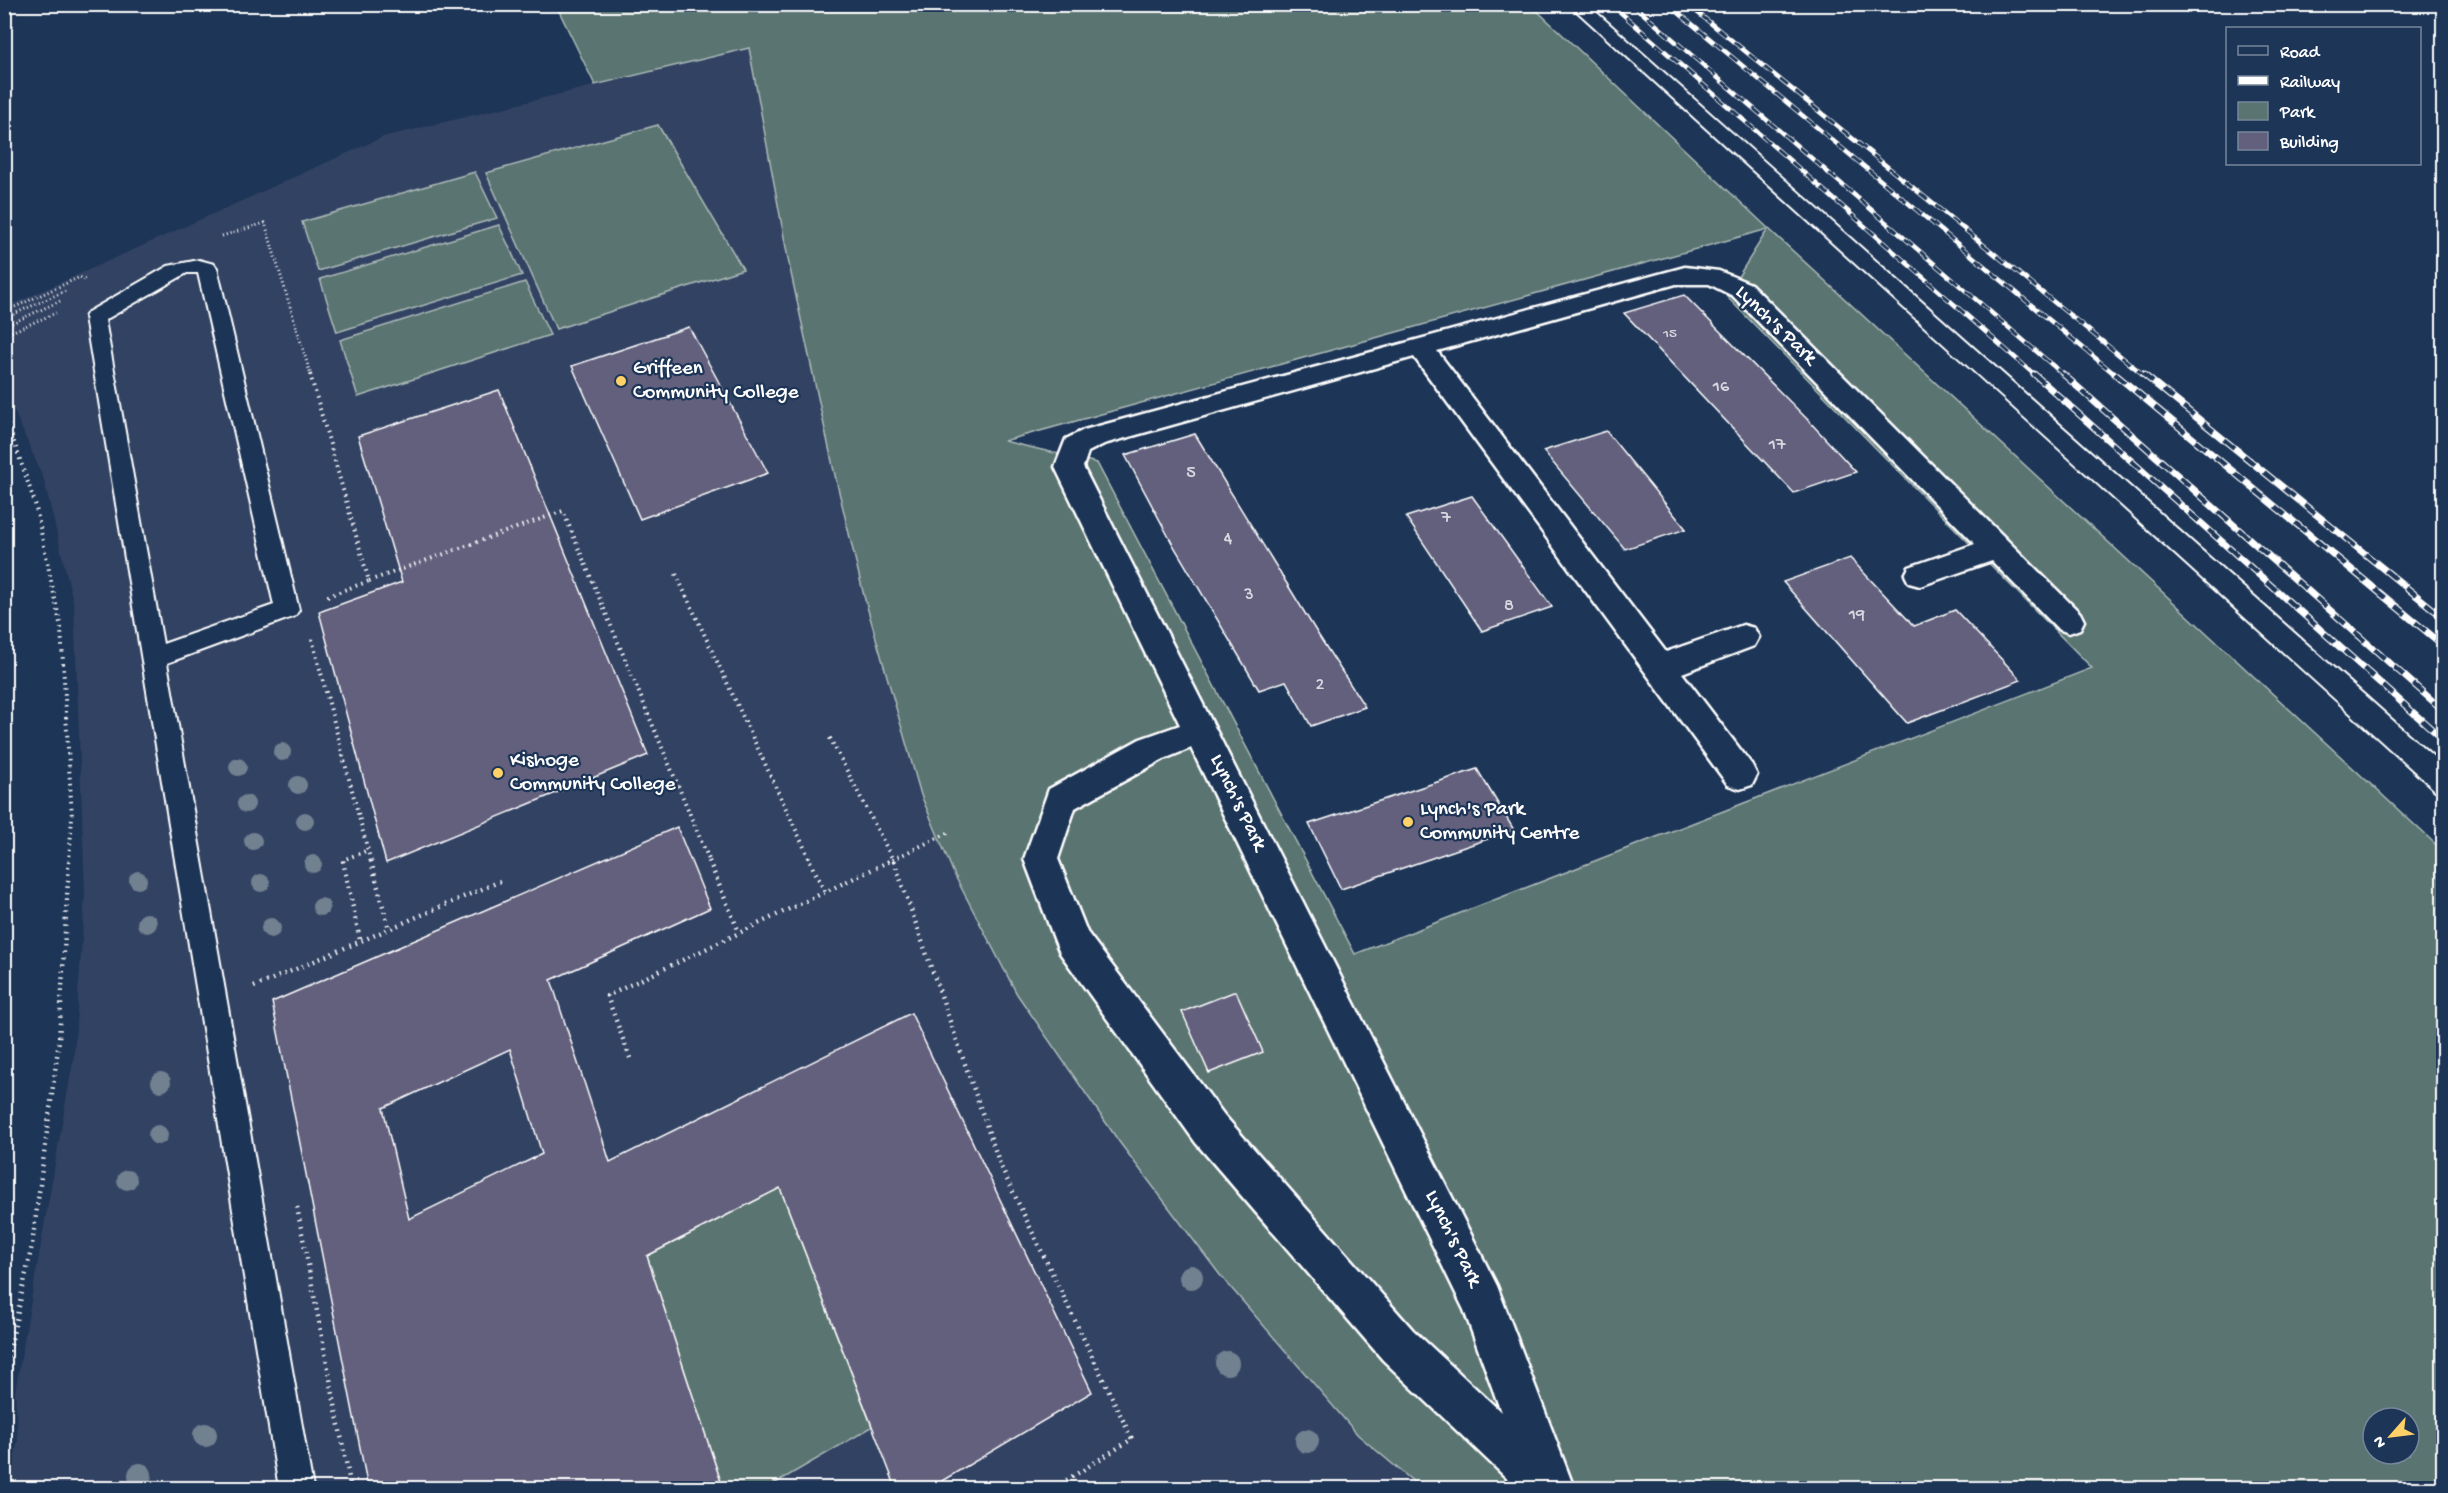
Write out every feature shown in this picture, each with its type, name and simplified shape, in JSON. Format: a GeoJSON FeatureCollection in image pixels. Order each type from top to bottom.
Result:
{"type":"FeatureCollection","features":[{"type":"Feature","properties":{"kind":"street","name":"Lynch's Park"},"geometry":{"type":"LineString","coordinates":[[1550,1488],[1482,1301],[1069,467],[1076,446],[1094,437],[1419,346],[1675,276],[1698,272],[1722,278],[1742,290],[2069,621]]}},
{"type":"Feature","properties":{"kind":"street"},"geometry":{"type":"LineString","coordinates":[[1419,346],[1740,775]]}},
{"type":"Feature","properties":{"kind":"street"},"geometry":{"type":"LineString","coordinates":[[1920,575],[1996,548]]}},
{"type":"Feature","properties":{"kind":"street"},"geometry":{"type":"LineString","coordinates":[[1659,668],[1743,637]]}},
{"type":"Feature","properties":{"kind":"street"},"geometry":{"type":"LineString","coordinates":[[1201,731],[1152,749],[1061,799],[1041,859],[1073,941],[1210,1129],[1398,1345],[1550,1488]]}},
{"type":"Feature","properties":{"kind":"lane"},"geometry":{"type":"LineString","coordinates":[[1577,4],[2444,782]]}},
{"type":"Feature","properties":{"kind":"lane"},"geometry":{"type":"LineString","coordinates":[[155,657],[287,610],[207,268],[198,266],[175,270],[95,316],[296,1488]]}},
{"type":"Feature","properties":{"kind":"path"},"geometry":{"type":"LineString","coordinates":[[4,335],[60,312]]}},
{"type":"Feature","properties":{"kind":"path"},"geometry":{"type":"LineString","coordinates":[[4,413],[35,503],[61,628],[72,817],[59,1041],[32,1245],[4,1377]]}},
{"type":"Feature","properties":{"kind":"path"},"geometry":{"type":"LineString","coordinates":[[369,580],[563,511],[739,932]]}},
{"type":"Feature","properties":{"kind":"path"},"geometry":{"type":"LineString","coordinates":[[676,574],[825,892]]}},
{"type":"Feature","properties":{"kind":"path"},"geometry":{"type":"LineString","coordinates":[[309,627],[389,928]]}},
{"type":"Feature","properties":{"kind":"path"},"geometry":{"type":"LineString","coordinates":[[830,738],[892,859],[1001,1167],[1132,1439],[1054,1488]]}},
{"type":"Feature","properties":{"kind":"path"},"geometry":{"type":"LineString","coordinates":[[630,1058],[607,996],[952,831]]}},
{"type":"Feature","properties":{"kind":"path"},"geometry":{"type":"LineString","coordinates":[[360,940],[343,860],[368,850]]}},
{"type":"Feature","properties":{"kind":"path"},"geometry":{"type":"LineString","coordinates":[[256,998],[254,986],[503,880]]}},
{"type":"Feature","properties":{"kind":"path"},"geometry":{"type":"LineString","coordinates":[[295,1196],[351,1488]]}},
{"type":"Feature","properties":{"kind":"shaded area","name":"Kishoge Community College"},"geometry":{"type":"Polygon","coordinates":[[[749,48],[789,264],[864,596],[921,795],[954,874],[1017,994],[1120,1143],[1220,1275],[1358,1435],[1421,1488],[7,1488],[18,1441],[15,1392],[74,1055],[85,895],[74,605],[44,480],[5,390],[4,308],[383,137],[749,48]]]}},
{"type":"Feature","properties":{"kind":"green space"},"geometry":{"type":"Polygon","coordinates":[[[556,5],[1531,5],[1769,229],[2443,851],[2443,1488],[1421,1488],[1358,1435],[1220,1275],[1120,1143],[1017,994],[954,874],[921,795],[864,596],[789,264],[749,48],[595,85],[556,5]],[[1768,229],[1004,441],[1097,463],[1355,954],[2092,668],[1726,296],[1768,229]]]}},
{"type":"Feature","properties":{"kind":"green space"},"geometry":{"type":"Polygon","coordinates":[[[658,125],[743,269],[556,329],[486,173],[658,125]]]}},
{"type":"Feature","properties":{"kind":"green space"},"geometry":{"type":"Polygon","coordinates":[[[475,172],[497,218],[318,271],[302,222],[475,172]]]}},
{"type":"Feature","properties":{"kind":"green space"},"geometry":{"type":"Polygon","coordinates":[[[499,225],[522,275],[337,332],[320,279],[499,225]]]}},
{"type":"Feature","properties":{"kind":"green space"},"geometry":{"type":"Polygon","coordinates":[[[525,282],[550,335],[358,397],[340,340],[525,282]]]}},
{"type":"Feature","properties":{"kind":"green space"},"geometry":{"type":"Polygon","coordinates":[[[780,1188],[872,1427],[767,1488],[723,1488],[647,1256],[780,1188]]]}},
{"type":"Feature","properties":{"kind":"building"},"geometry":{"type":"Polygon","coordinates":[[[1684,295],[1809,421],[1856,472],[1794,493],[1624,313],[1684,295]]]}},
{"type":"Feature","properties":{"kind":"building"},"geometry":{"type":"Polygon","coordinates":[[[689,327],[768,473],[640,519],[572,366],[689,327]]]}},
{"type":"Feature","properties":{"kind":"building"},"geometry":{"type":"Polygon","coordinates":[[[499,390],[648,755],[386,863],[319,612],[402,582],[358,436],[499,390]]]}},
{"type":"Feature","properties":{"kind":"building"},"geometry":{"type":"Polygon","coordinates":[[[1606,431],[1686,529],[1625,549],[1543,451],[1606,431]]]}},
{"type":"Feature","properties":{"kind":"building"},"geometry":{"type":"Polygon","coordinates":[[[1195,434],[1365,707],[1311,726],[1286,681],[1259,690],[1172,543],[1125,455],[1195,434]]]}},
{"type":"Feature","properties":{"kind":"building"},"geometry":{"type":"Polygon","coordinates":[[[1472,496],[1552,607],[1482,631],[1406,517],[1472,496]]]}},
{"type":"Feature","properties":{"kind":"building"},"geometry":{"type":"Polygon","coordinates":[[[1850,558],[1914,626],[1955,610],[2021,680],[1907,723],[1783,582],[1850,558]]]}},
{"type":"Feature","properties":{"kind":"building","name":"Lynch's Park Community Centre"},"geometry":{"type":"Polygon","coordinates":[[[1477,769],[1514,830],[1341,889],[1309,824],[1477,769]]]}},
{"type":"Feature","properties":{"kind":"building"},"geometry":{"type":"Polygon","coordinates":[[[677,827],[710,908],[551,980],[610,1162],[911,1013],[1092,1392],[930,1488],[896,1488],[780,1188],[647,1256],[723,1488],[368,1488],[272,1002],[677,827]],[[510,1049],[383,1108],[409,1219],[542,1154],[510,1049]]]}},
{"type":"Feature","properties":{"kind":"building"},"geometry":{"type":"Polygon","coordinates":[[[1236,991],[1263,1052],[1209,1073],[1182,1012],[1236,991]]]}},
{"type":"Feature","properties":{"kind":"railway"},"geometry":{"type":"LineString","coordinates":[[1611,4],[2036,376]]}},
{"type":"Feature","properties":{"kind":"railway"},"geometry":{"type":"LineString","coordinates":[[1632,4],[2065,376]]}},
{"type":"Feature","properties":{"kind":"railway"},"geometry":{"type":"LineString","coordinates":[[1668,4],[2117,376]]}},
{"type":"Feature","properties":{"kind":"railway"},"geometry":{"type":"LineString","coordinates":[[1687,4],[2145,376]]}},
{"type":"Feature","properties":{"kind":"railway"},"geometry":{"type":"LineString","coordinates":[[2034,374],[2444,740]]}},
{"type":"Feature","properties":{"kind":"railway"},"geometry":{"type":"LineString","coordinates":[[2063,374],[2444,711]]}},
{"type":"Feature","properties":{"kind":"railway"},"geometry":{"type":"LineString","coordinates":[[2115,374],[2444,646]]}},
{"type":"Feature","properties":{"kind":"railway"},"geometry":{"type":"LineString","coordinates":[[2143,374],[2444,618]]}},
{"type":"Feature","properties":{"kind":"place","name":"Griffeen Community College"},"geometry":{"type":"Point","coordinates":[621,381]}},
{"type":"Feature","properties":{"kind":"place","name":"Kishoge Community College"},"geometry":{"type":"Point","coordinates":[498,773]}},
{"type":"Feature","properties":{"kind":"place","name":"Lynch's Park Community Centre"},"geometry":{"type":"Point","coordinates":[1408,822]}}]}
